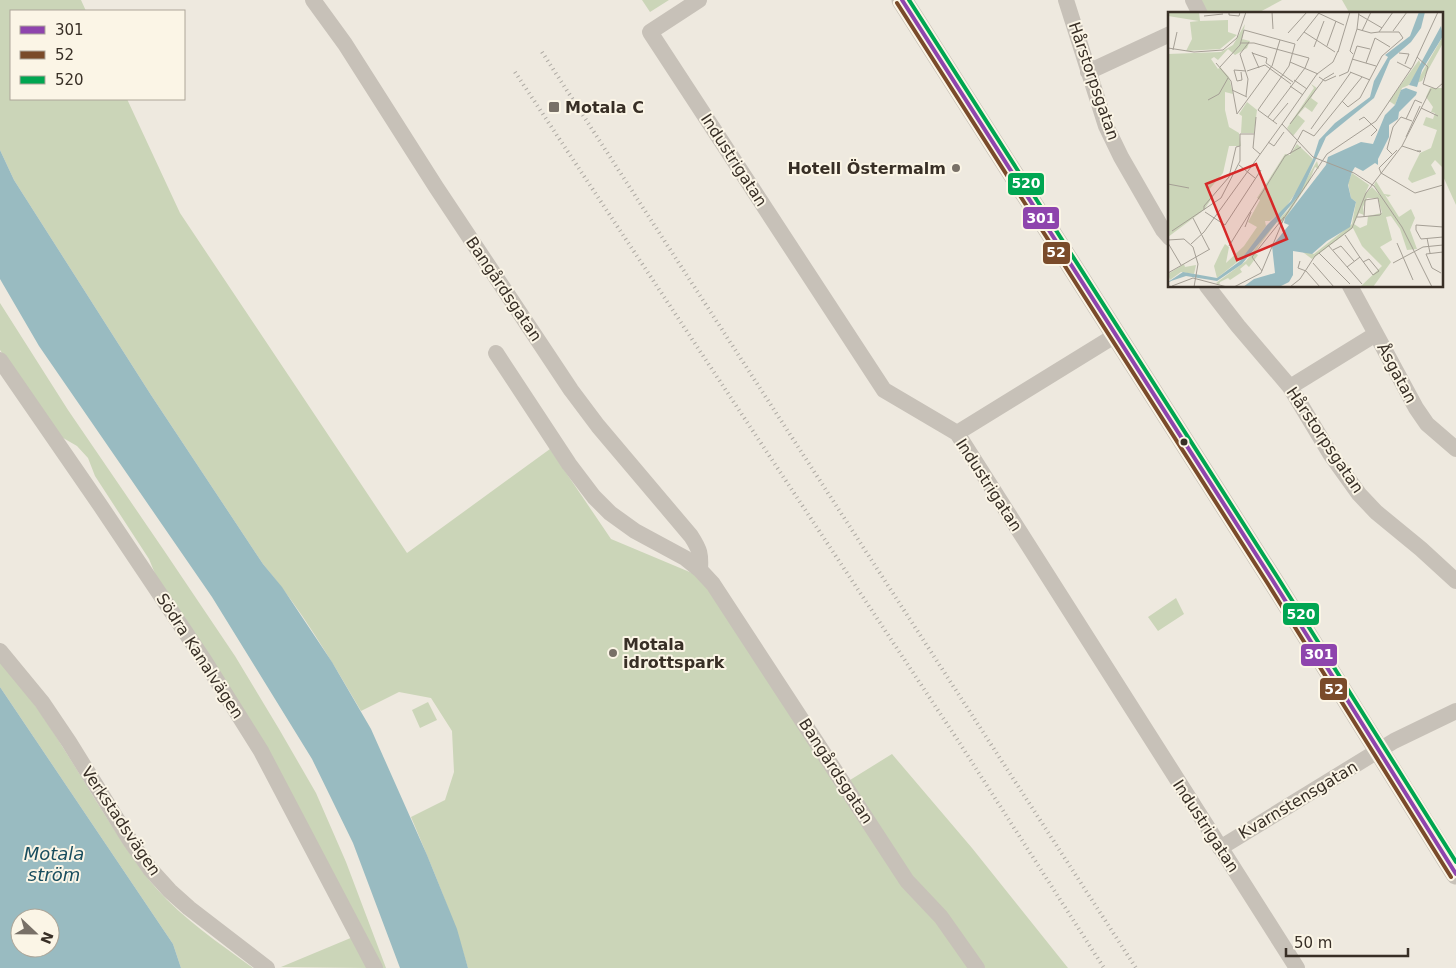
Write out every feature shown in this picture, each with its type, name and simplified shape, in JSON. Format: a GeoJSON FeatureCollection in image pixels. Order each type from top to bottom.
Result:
{"type":"FeatureCollection","features":[{"type":"Feature","properties":{"kind":"street","name":"Bangårdsgatan"},"geometry":{"type":"LineString","coordinates":[[313,0],[356,60],[436,187],[571,390],[598,426],[691,536],[701,556],[700,570]]}},
{"type":"Feature","properties":{"kind":"street","name":"Industrigatan"},"geometry":{"type":"LineString","coordinates":[[699,0],[650,32],[884,390],[957,433],[1297,968]]}},
{"type":"Feature","properties":{"kind":"street"},"geometry":{"type":"LineString","coordinates":[[902,0],[1380,750],[1456,874]]}},
{"type":"Feature","properties":{"kind":"street","name":"Hårstorpsgatan"},"geometry":{"type":"LineString","coordinates":[[1066,0],[1106,126],[1121,157],[1168,235]]}},
{"type":"Feature","properties":{"kind":"street"},"geometry":{"type":"LineString","coordinates":[[1193,0],[1199,12]]}},
{"type":"Feature","properties":{"kind":"street"},"geometry":{"type":"LineString","coordinates":[[1088,72],[1168,35]]}},
{"type":"Feature","properties":{"kind":"street","name":"Hårstorpsgatan"},"geometry":{"type":"LineString","coordinates":[[1209,288],[1290,387],[1331,455],[1359,494],[1376,512],[1456,581]]}},
{"type":"Feature","properties":{"kind":"street","name":"Åsgatan"},"geometry":{"type":"LineString","coordinates":[[1351,288],[1416,408],[1427,424],[1456,449]]}},
{"type":"Feature","properties":{"kind":"street"},"geometry":{"type":"LineString","coordinates":[[1290,387],[1376,334]]}},
{"type":"Feature","properties":{"kind":"street"},"geometry":{"type":"LineString","coordinates":[[957,433],[1116,335]]}},
{"type":"Feature","properties":{"kind":"street","name":"Bangårdsgatan"},"geometry":{"type":"LineString","coordinates":[[496,353],[569,464],[594,497],[610,513],[635,531],[685,558],[700,570],[723,598],[907,881],[941,917],[977,968]]}},
{"type":"Feature","properties":{"kind":"street","name":"Södra Kanalvägen"},"geometry":{"type":"LineString","coordinates":[[0,360],[95,496],[199,652],[261,751],[375,968]]}},
{"type":"Feature","properties":{"kind":"street","name":"Verkstadsvägen"},"geometry":{"type":"LineString","coordinates":[[0,651],[42,702],[150,869],[189,908],[267,968]]}},
{"type":"Feature","properties":{"kind":"street","name":"Kvarnstensgatan"},"geometry":{"type":"LineString","coordinates":[[1220,848],[1394,741],[1456,711]]}},
{"type":"Feature","properties":{"kind":"green space"},"geometry":{"type":"Polygon","coordinates":[[[0,0],[81,0],[86,10],[10,10],[10,100],[127,100],[180,213],[407,553],[550,449],[611,539],[723,586],[842,785],[892,754],[972,848],[1068,968],[468,968],[449,911],[411,817],[445,800],[454,772],[452,731],[431,698],[399,692],[361,711],[315,635],[263,564],[151,395],[14,180],[0,150],[0,0]]]}},
{"type":"Feature","properties":{"kind":"green space"},"geometry":{"type":"Polygon","coordinates":[[[642,0],[669,0],[650,12],[642,0]]]}},
{"type":"Feature","properties":{"kind":"green space"},"geometry":{"type":"Polygon","coordinates":[[[1193,0],[1282,0],[1260,12],[1198,12],[1193,0]]]}},
{"type":"Feature","properties":{"kind":"green space"},"geometry":{"type":"Polygon","coordinates":[[[1342,0],[1456,0],[1456,205],[1444,178],[1444,12],[1349,12],[1342,0]]]}},
{"type":"Feature","properties":{"kind":"green space"},"geometry":{"type":"Polygon","coordinates":[[[0,303],[68,410],[235,656],[279,729],[316,793],[346,862],[386,968],[379,968],[163,593],[149,559],[95,476],[88,458],[77,446],[58,435],[0,350],[0,303]]]}},
{"type":"Feature","properties":{"kind":"green space"},"geometry":{"type":"Polygon","coordinates":[[[1176,598],[1184,614],[1158,631],[1148,617],[1176,598]]]}},
{"type":"Feature","properties":{"kind":"green space"},"geometry":{"type":"Polygon","coordinates":[[[0,662],[33,702],[125,846],[150,881],[190,920],[253,968],[181,968],[173,944],[0,687],[0,662]]]}},
{"type":"Feature","properties":{"kind":"green space"},"geometry":{"type":"Polygon","coordinates":[[[428,702],[437,720],[420,728],[412,710],[428,702]]]}},
{"type":"Feature","properties":{"kind":"green space"},"geometry":{"type":"Polygon","coordinates":[[[353,937],[370,968],[281,967],[353,937]]]}},
{"type":"Feature","properties":{"kind":"water"},"geometry":{"type":"Polygon","coordinates":[[[0,150],[14,180],[151,395],[263,564],[282,587],[332,662],[371,729],[427,855],[457,929],[468,968],[400,968],[353,843],[312,759],[212,597],[39,346],[0,279],[0,150]]]}},
{"type":"Feature","properties":{"kind":"water","name":"Motala ström"},"geometry":{"type":"Polygon","coordinates":[[[0,687],[173,944],[181,968],[0,968],[0,687]]]}},
{"type":"Feature","properties":{"kind":"railway"},"geometry":{"type":"LineString","coordinates":[[542,52],[1136,968]]}},
{"type":"Feature","properties":{"kind":"railway"},"geometry":{"type":"LineString","coordinates":[[515,72],[957,739],[1104,968]]}},
{"type":"Feature","properties":{"kind":"transit line","name":"301"},"geometry":{"type":"LineString","coordinates":[[902,0],[1273,581],[1456,874]]}},
{"type":"Feature","properties":{"kind":"transit line","name":"520"},"geometry":{"type":"LineString","coordinates":[[909,0],[1278,578],[1456,862]]}},
{"type":"Feature","properties":{"kind":"transit line","name":"52"},"geometry":{"type":"LineString","coordinates":[[897,3],[1268,584],[1451,877]]}},
{"type":"Feature","properties":{"kind":"place","name":"Motala C"},"geometry":{"type":"Point","coordinates":[554,107]}},
{"type":"Feature","properties":{"kind":"place","name":"Hotell Östermalm"},"geometry":{"type":"Point","coordinates":[956,168]}},
{"type":"Feature","properties":{"kind":"place","name":"Motala idrottspark"},"geometry":{"type":"Point","coordinates":[613,653]}}]}
